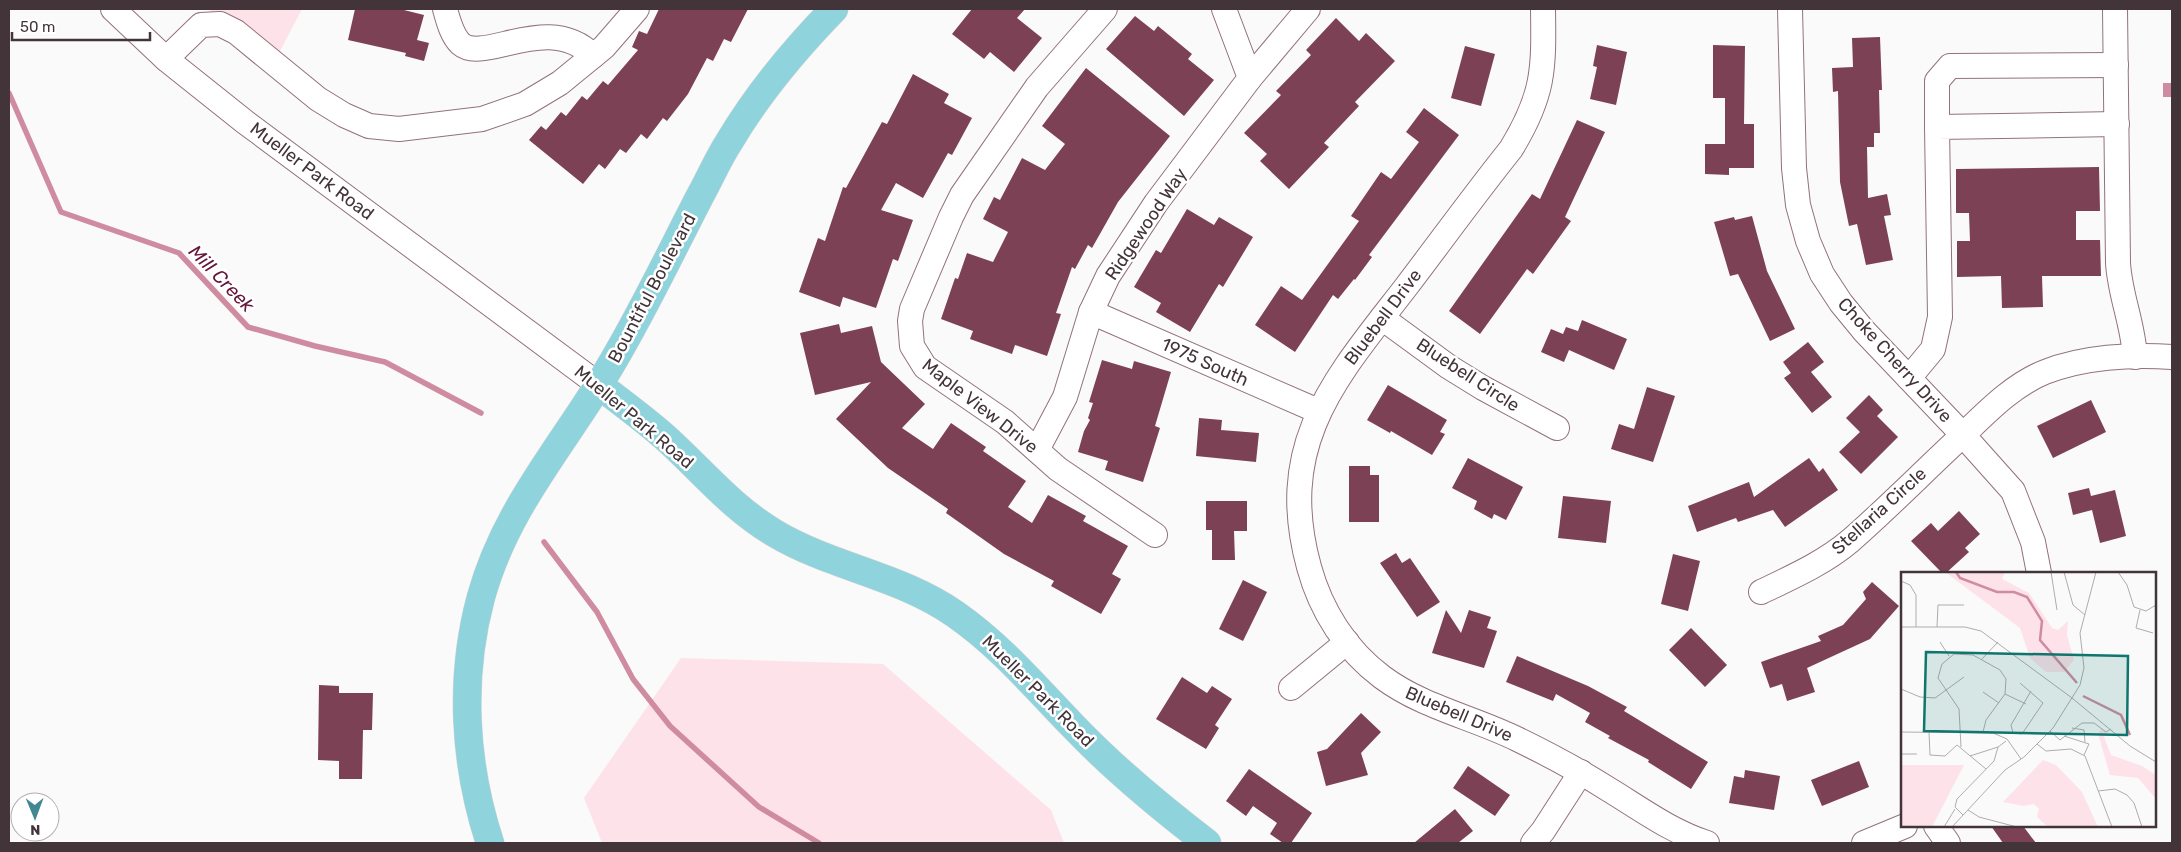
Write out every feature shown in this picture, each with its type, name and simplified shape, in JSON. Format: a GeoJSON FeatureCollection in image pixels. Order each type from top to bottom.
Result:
{"type":"FeatureCollection","features":[{"type":"Feature","properties":{"kind":"main road","name":"Bountiful Boulevard"},"geometry":{"type":"LineString","coordinates":[[490,843],[474,778],[467,725],[469,671],[481,598],[493,561],[509,524],[530,487],[613,362],[727,144],[770,80],[823,12]]}},
{"type":"Feature","properties":{"kind":"main road","name":"Mueller Park Road"},"geometry":{"type":"LineString","coordinates":[[599,384],[669,441],[724,496],[770,530],[817,553],[921,594],[954,613],[984,635],[1012,661],[1107,760],[1161,808],[1207,843]]}},
{"type":"Feature","properties":{"kind":"street","name":"Mueller Park Road"},"geometry":{"type":"LineString","coordinates":[[113,9],[166,59],[245,122],[599,384]]}},
{"type":"Feature","properties":{"kind":"street"},"geometry":{"type":"LineString","coordinates":[[445,9],[457,39],[467,47],[482,48],[524,39],[548,37],[578,43],[593,56]]}},
{"type":"Feature","properties":{"kind":"street"},"geometry":{"type":"LineString","coordinates":[[166,59],[201,25],[220,24],[236,32],[333,109],[368,126],[399,128],[459,122],[505,112],[543,94],[593,56],[618,33],[636,9]]}},
{"type":"Feature","properties":{"kind":"street","name":"Maple View Drive"},"geometry":{"type":"LineString","coordinates":[[1105,9],[1037,87],[962,195],[912,309],[910,321],[912,346],[925,367],[1005,422],[1058,469],[1155,535]]}},
{"type":"Feature","properties":{"kind":"street"},"geometry":{"type":"LineString","coordinates":[[1224,9],[1250,78]]}},
{"type":"Feature","properties":{"kind":"street","name":"Ridgewood Way"},"geometry":{"type":"LineString","coordinates":[[1037,450],[1065,396],[1091,312],[1108,276],[1129,242],[1250,78],[1308,9]]}},
{"type":"Feature","properties":{"kind":"street","name":"Bluebell Drive"},"geometry":{"type":"LineString","coordinates":[[1543,9],[1543,67],[1540,89],[1523,130],[1511,149],[1382,318],[1332,387],[1318,411],[1300,468],[1298,497],[1300,526],[1312,580],[1333,623],[1362,660],[1402,690],[1424,702],[1513,737],[1581,772]]}},
{"type":"Feature","properties":{"kind":"street","name":"Choke Cherry Drive"},"geometry":{"type":"LineString","coordinates":[[1790,9],[1794,168],[1798,205],[1808,241],[1822,274],[1841,303],[1864,331],[1963,435],[2013,491],[2033,542],[2039,572]]}},
{"type":"Feature","properties":{"kind":"street"},"geometry":{"type":"LineString","coordinates":[[2115,9],[2119,280],[2134,335],[2135,357]]}},
{"type":"Feature","properties":{"kind":"street"},"geometry":{"type":"LineString","coordinates":[[1909,378],[1933,349],[1940,317],[1937,81],[1950,66],[2116,65]]}},
{"type":"Feature","properties":{"kind":"street"},"geometry":{"type":"LineString","coordinates":[[1937,127],[2117,124]]}},
{"type":"Feature","properties":{"kind":"street","name":"1975 South"},"geometry":{"type":"LineString","coordinates":[[1091,312],[1318,411]]}},
{"type":"Feature","properties":{"kind":"street","name":"Bluebell Circle"},"geometry":{"type":"LineString","coordinates":[[1382,318],[1449,367],[1556,428]]}},
{"type":"Feature","properties":{"kind":"street","name":"Stellaria Circle"},"geometry":{"type":"LineString","coordinates":[[1762,592],[1825,559],[1850,541],[1963,435],[2019,386],[2045,372],[2100,359],[2172,357]]}},
{"type":"Feature","properties":{"kind":"street"},"geometry":{"type":"LineString","coordinates":[[1291,688],[1347,642]]}},
{"type":"Feature","properties":{"kind":"street"},"geometry":{"type":"LineString","coordinates":[[1534,843],[1581,772],[1665,826],[1708,843]]}},
{"type":"Feature","properties":{"kind":"street"},"geometry":{"type":"LineString","coordinates":[[1864,843],[1903,827]]}},
{"type":"Feature","properties":{"kind":"street"},"geometry":{"type":"LineString","coordinates":[[1937,827],[1948,843]]}},
{"type":"Feature","properties":{"kind":"shaded area"},"geometry":{"type":"Polygon","coordinates":[[[212,9],[302,9],[278,55],[205,15],[212,9]]]}},
{"type":"Feature","properties":{"kind":"shaded area"},"geometry":{"type":"Polygon","coordinates":[[[2163,83],[2172,83],[2172,97],[2163,97],[2163,83]]]}},
{"type":"Feature","properties":{"kind":"shaded area"},"geometry":{"type":"Polygon","coordinates":[[[681,658],[883,664],[1051,810],[1064,843],[602,843],[584,798],[681,658]]]}},
{"type":"Feature","properties":{"kind":"building"},"geometry":{"type":"Polygon","coordinates":[[[355,9],[400,9],[424,15],[417,40],[429,43],[424,61],[405,56],[406,53],[348,40],[355,9]]]}},
{"type":"Feature","properties":{"kind":"building"},"geometry":{"type":"Polygon","coordinates":[[[659,9],[748,9],[731,42],[724,39],[713,61],[707,58],[688,94],[667,121],[663,118],[647,139],[641,134],[626,153],[620,149],[605,169],[599,164],[583,184],[529,140],[541,126],[546,130],[561,112],[566,116],[582,96],[587,100],[603,81],[608,85],[638,50],[632,47],[639,31],[647,34],[659,9]]]}},
{"type":"Feature","properties":{"kind":"building"},"geometry":{"type":"Polygon","coordinates":[[[972,9],[1025,9],[1017,18],[1042,38],[1014,72],[990,52],[984,59],[952,34],[972,9]]]}},
{"type":"Feature","properties":{"kind":"building"},"geometry":{"type":"Polygon","coordinates":[[[1135,16],[1154,31],[1158,26],[1192,54],[1188,59],[1214,80],[1184,116],[1106,49],[1135,16]]]}},
{"type":"Feature","properties":{"kind":"building"},"geometry":{"type":"Polygon","coordinates":[[[1336,18],[1359,41],[1366,33],[1395,61],[1355,102],[1359,106],[1324,143],[1329,147],[1289,189],[1260,161],[1267,154],[1244,133],[1281,95],[1276,91],[1311,55],[1306,50],[1336,18]]]}},
{"type":"Feature","properties":{"kind":"building"},"geometry":{"type":"Polygon","coordinates":[[[1880,37],[1882,90],[1879,90],[1880,133],[1874,133],[1874,147],[1867,147],[1868,198],[1887,194],[1891,215],[1884,216],[1893,260],[1866,265],[1857,224],[1849,226],[1840,182],[1838,91],[1833,92],[1832,68],[1853,67],[1852,38],[1880,37]]]}},
{"type":"Feature","properties":{"kind":"building"},"geometry":{"type":"Polygon","coordinates":[[[1597,45],[1627,52],[1616,105],[1590,99],[1597,67],[1593,66],[1597,45]]]}},
{"type":"Feature","properties":{"kind":"building"},"geometry":{"type":"Polygon","coordinates":[[[1713,45],[1745,46],[1744,124],[1754,124],[1754,168],[1729,168],[1729,175],[1705,174],[1705,144],[1725,144],[1725,98],[1713,98],[1713,45]]]}},
{"type":"Feature","properties":{"kind":"building"},"geometry":{"type":"Polygon","coordinates":[[[1465,46],[1495,54],[1481,106],[1451,98],[1465,46]]]}},
{"type":"Feature","properties":{"kind":"building"},"geometry":{"type":"Polygon","coordinates":[[[1086,68],[1170,136],[1118,202],[1092,248],[1088,245],[1075,269],[1072,267],[1056,313],[1061,314],[1047,356],[1015,345],[1012,354],[970,339],[973,331],[941,319],[955,278],[958,279],[967,253],[993,262],[1008,232],[983,219],[994,197],[1000,200],[1022,158],[1045,170],[1065,144],[1042,126],[1086,68]]]}},
{"type":"Feature","properties":{"kind":"building"},"geometry":{"type":"Polygon","coordinates":[[[913,74],[949,94],[944,103],[972,118],[952,155],[948,153],[923,198],[896,183],[881,210],[913,220],[898,261],[893,259],[876,308],[843,297],[840,307],[799,292],[818,238],[825,241],[843,187],[846,188],[882,122],[887,124],[913,74]]]}},
{"type":"Feature","properties":{"kind":"building"},"geometry":{"type":"Polygon","coordinates":[[[1424,108],[1459,135],[1369,255],[1372,257],[1355,280],[1338,299],[1333,295],[1295,352],[1255,325],[1281,286],[1302,300],[1359,221],[1351,216],[1381,172],[1391,179],[1419,142],[1406,132],[1424,108]]]}},
{"type":"Feature","properties":{"kind":"building"},"geometry":{"type":"Polygon","coordinates":[[[1577,120],[1605,132],[1565,217],[1571,221],[1533,274],[1527,269],[1480,334],[1449,311],[1532,194],[1540,199],[1577,120]]]}},
{"type":"Feature","properties":{"kind":"building"},"geometry":{"type":"Polygon","coordinates":[[[2099,167],[2100,211],[2076,211],[2076,240],[2100,240],[2101,276],[2042,276],[2043,307],[2002,308],[2001,276],[1957,277],[1957,241],[1970,241],[1969,213],[1956,213],[1956,169],[2099,167]]]}},
{"type":"Feature","properties":{"kind":"building"},"geometry":{"type":"Polygon","coordinates":[[[1187,209],[1214,225],[1219,217],[1253,237],[1223,287],[1219,284],[1190,332],[1156,312],[1161,303],[1134,287],[1156,250],[1161,253],[1187,209]]]}},
{"type":"Feature","properties":{"kind":"building"},"geometry":{"type":"Polygon","coordinates":[[[1752,216],[1767,271],[1795,329],[1770,341],[1738,274],[1730,276],[1714,222],[1734,217],[1735,220],[1752,216]]]}},
{"type":"Feature","properties":{"kind":"building"},"geometry":{"type":"Polygon","coordinates":[[[1582,320],[1627,339],[1614,370],[1569,350],[1564,362],[1541,352],[1551,329],[1563,334],[1566,327],[1578,331],[1582,320]]]}},
{"type":"Feature","properties":{"kind":"building"},"geometry":{"type":"Polygon","coordinates":[[[839,324],[841,333],[872,326],[881,362],[925,404],[902,428],[933,449],[951,423],[986,447],[983,451],[1026,481],[1008,507],[1032,523],[1048,495],[1086,516],[1083,521],[1128,546],[1112,574],[1121,579],[1101,614],[1051,586],[1054,581],[1004,554],[946,513],[948,509],[888,468],[836,419],[871,382],[815,395],[800,333],[839,324]]]}},
{"type":"Feature","properties":{"kind":"building"},"geometry":{"type":"Polygon","coordinates":[[[1808,342],[1824,362],[1811,372],[1832,397],[1812,413],[1784,378],[1791,373],[1783,362],[1808,342]]]}},
{"type":"Feature","properties":{"kind":"building"},"geometry":{"type":"Polygon","coordinates":[[[1102,360],[1132,369],[1134,361],[1171,372],[1155,426],[1160,428],[1143,482],[1105,470],[1108,461],[1078,452],[1084,431],[1090,420],[1088,418],[1093,403],[1089,402],[1102,360]]]}},
{"type":"Feature","properties":{"kind":"building"},"geometry":{"type":"Polygon","coordinates":[[[1388,385],[1447,420],[1440,432],[1445,434],[1432,455],[1391,431],[1390,433],[1367,420],[1388,385]]]}},
{"type":"Feature","properties":{"kind":"building"},"geometry":{"type":"Polygon","coordinates":[[[1647,387],[1675,396],[1653,462],[1611,449],[1619,424],[1634,429],[1647,387]]]}},
{"type":"Feature","properties":{"kind":"building"},"geometry":{"type":"Polygon","coordinates":[[[1869,395],[1883,410],[1877,416],[1898,437],[1861,474],[1839,452],[1860,432],[1846,418],[1869,395]]]}},
{"type":"Feature","properties":{"kind":"building"},"geometry":{"type":"Polygon","coordinates":[[[2091,400],[2106,432],[2053,458],[2037,426],[2091,400]]]}},
{"type":"Feature","properties":{"kind":"building"},"geometry":{"type":"Polygon","coordinates":[[[1199,418],[1222,420],[1221,430],[1259,433],[1256,462],[1196,456],[1199,418]]]}},
{"type":"Feature","properties":{"kind":"building"},"geometry":{"type":"Polygon","coordinates":[[[1468,458],[1523,487],[1506,520],[1494,514],[1492,519],[1474,509],[1477,501],[1452,488],[1468,458]]]}},
{"type":"Feature","properties":{"kind":"building"},"geometry":{"type":"Polygon","coordinates":[[[1809,458],[1819,472],[1823,468],[1838,490],[1785,527],[1773,510],[1738,522],[1736,518],[1697,532],[1688,506],[1749,482],[1754,497],[1809,458]]]}},
{"type":"Feature","properties":{"kind":"building"},"geometry":{"type":"Polygon","coordinates":[[[1349,466],[1370,466],[1370,475],[1379,475],[1379,522],[1349,522],[1349,466]]]}},
{"type":"Feature","properties":{"kind":"building"},"geometry":{"type":"Polygon","coordinates":[[[2089,488],[2091,496],[2115,490],[2126,536],[2100,543],[2092,510],[2073,515],[2068,493],[2089,488]]]}},
{"type":"Feature","properties":{"kind":"building"},"geometry":{"type":"Polygon","coordinates":[[[1563,496],[1611,501],[1606,543],[1558,538],[1563,496]]]}},
{"type":"Feature","properties":{"kind":"building"},"geometry":{"type":"Polygon","coordinates":[[[1206,501],[1247,501],[1247,531],[1234,531],[1235,560],[1212,560],[1212,530],[1206,530],[1206,501]]]}},
{"type":"Feature","properties":{"kind":"building"},"geometry":{"type":"Polygon","coordinates":[[[1959,511],[1980,534],[1965,548],[1969,552],[1947,572],[1941,572],[1911,541],[1931,523],[1938,531],[1959,511]]]}},
{"type":"Feature","properties":{"kind":"building"},"geometry":{"type":"Polygon","coordinates":[[[1396,553],[1402,563],[1410,558],[1440,602],[1417,617],[1380,563],[1396,553]]]}},
{"type":"Feature","properties":{"kind":"building"},"geometry":{"type":"Polygon","coordinates":[[[1673,554],[1700,561],[1688,611],[1661,604],[1673,554]]]}},
{"type":"Feature","properties":{"kind":"building"},"geometry":{"type":"Polygon","coordinates":[[[1243,580],[1267,592],[1243,641],[1219,629],[1243,580]]]}},
{"type":"Feature","properties":{"kind":"building"},"geometry":{"type":"Polygon","coordinates":[[[1872,582],[1899,606],[1870,639],[1807,668],[1815,692],[1787,701],[1782,684],[1770,688],[1761,662],[1821,641],[1818,636],[1843,625],[1866,599],[1863,592],[1872,582]]]}},
{"type":"Feature","properties":{"kind":"building"},"geometry":{"type":"Polygon","coordinates":[[[1446,610],[1461,633],[1469,610],[1491,617],[1487,628],[1497,631],[1484,668],[1432,653],[1446,610]]]}},
{"type":"Feature","properties":{"kind":"building"},"geometry":{"type":"Polygon","coordinates":[[[1691,628],[1727,665],[1705,687],[1669,650],[1691,628]]]}},
{"type":"Feature","properties":{"kind":"building"},"geometry":{"type":"Polygon","coordinates":[[[1517,656],[1588,686],[1627,707],[1624,711],[1708,762],[1691,789],[1648,762],[1649,760],[1608,738],[1610,736],[1585,722],[1590,713],[1556,694],[1553,701],[1506,682],[1517,656]]]}},
{"type":"Feature","properties":{"kind":"building"},"geometry":{"type":"Polygon","coordinates":[[[1182,677],[1207,693],[1212,686],[1232,699],[1215,725],[1219,728],[1206,749],[1156,719],[1182,677]]]}},
{"type":"Feature","properties":{"kind":"building"},"geometry":{"type":"Polygon","coordinates":[[[319,685],[339,686],[339,693],[373,693],[372,730],[363,730],[362,779],[339,779],[339,761],[318,760],[319,685]]]}},
{"type":"Feature","properties":{"kind":"building"},"geometry":{"type":"Polygon","coordinates":[[[1361,713],[1381,732],[1361,753],[1368,775],[1326,786],[1317,752],[1327,749],[1361,713]]]}},
{"type":"Feature","properties":{"kind":"building"},"geometry":{"type":"Polygon","coordinates":[[[1859,761],[1869,787],[1822,806],[1811,780],[1859,761]]]}},
{"type":"Feature","properties":{"kind":"building"},"geometry":{"type":"Polygon","coordinates":[[[1468,766],[1510,795],[1495,816],[1453,788],[1468,766]]]}},
{"type":"Feature","properties":{"kind":"building"},"geometry":{"type":"Polygon","coordinates":[[[1249,769],[1312,813],[1291,843],[1283,843],[1270,834],[1277,823],[1253,806],[1246,816],[1226,801],[1249,769]]]}},
{"type":"Feature","properties":{"kind":"building"},"geometry":{"type":"Polygon","coordinates":[[[1745,770],[1780,776],[1774,810],[1729,803],[1734,776],[1744,778],[1745,770]]]}},
{"type":"Feature","properties":{"kind":"building"},"geometry":{"type":"Polygon","coordinates":[[[1455,809],[1473,831],[1458,843],[1414,843],[1455,809]]]}},
{"type":"Feature","properties":{"kind":"building"},"geometry":{"type":"Polygon","coordinates":[[[1992,827],[2024,827],[2036,843],[2003,843],[1992,827]]]}},
{"type":"Feature","properties":{"kind":"waterway","name":"Mill Creek"},"geometry":{"type":"LineString","coordinates":[[9,93],[61,212],[179,253],[248,327],[315,346],[385,362],[481,413]]}},
{"type":"Feature","properties":{"kind":"waterway"},"geometry":{"type":"LineString","coordinates":[[544,542],[597,612],[633,679],[670,726],[759,807],[819,843]]}}]}
